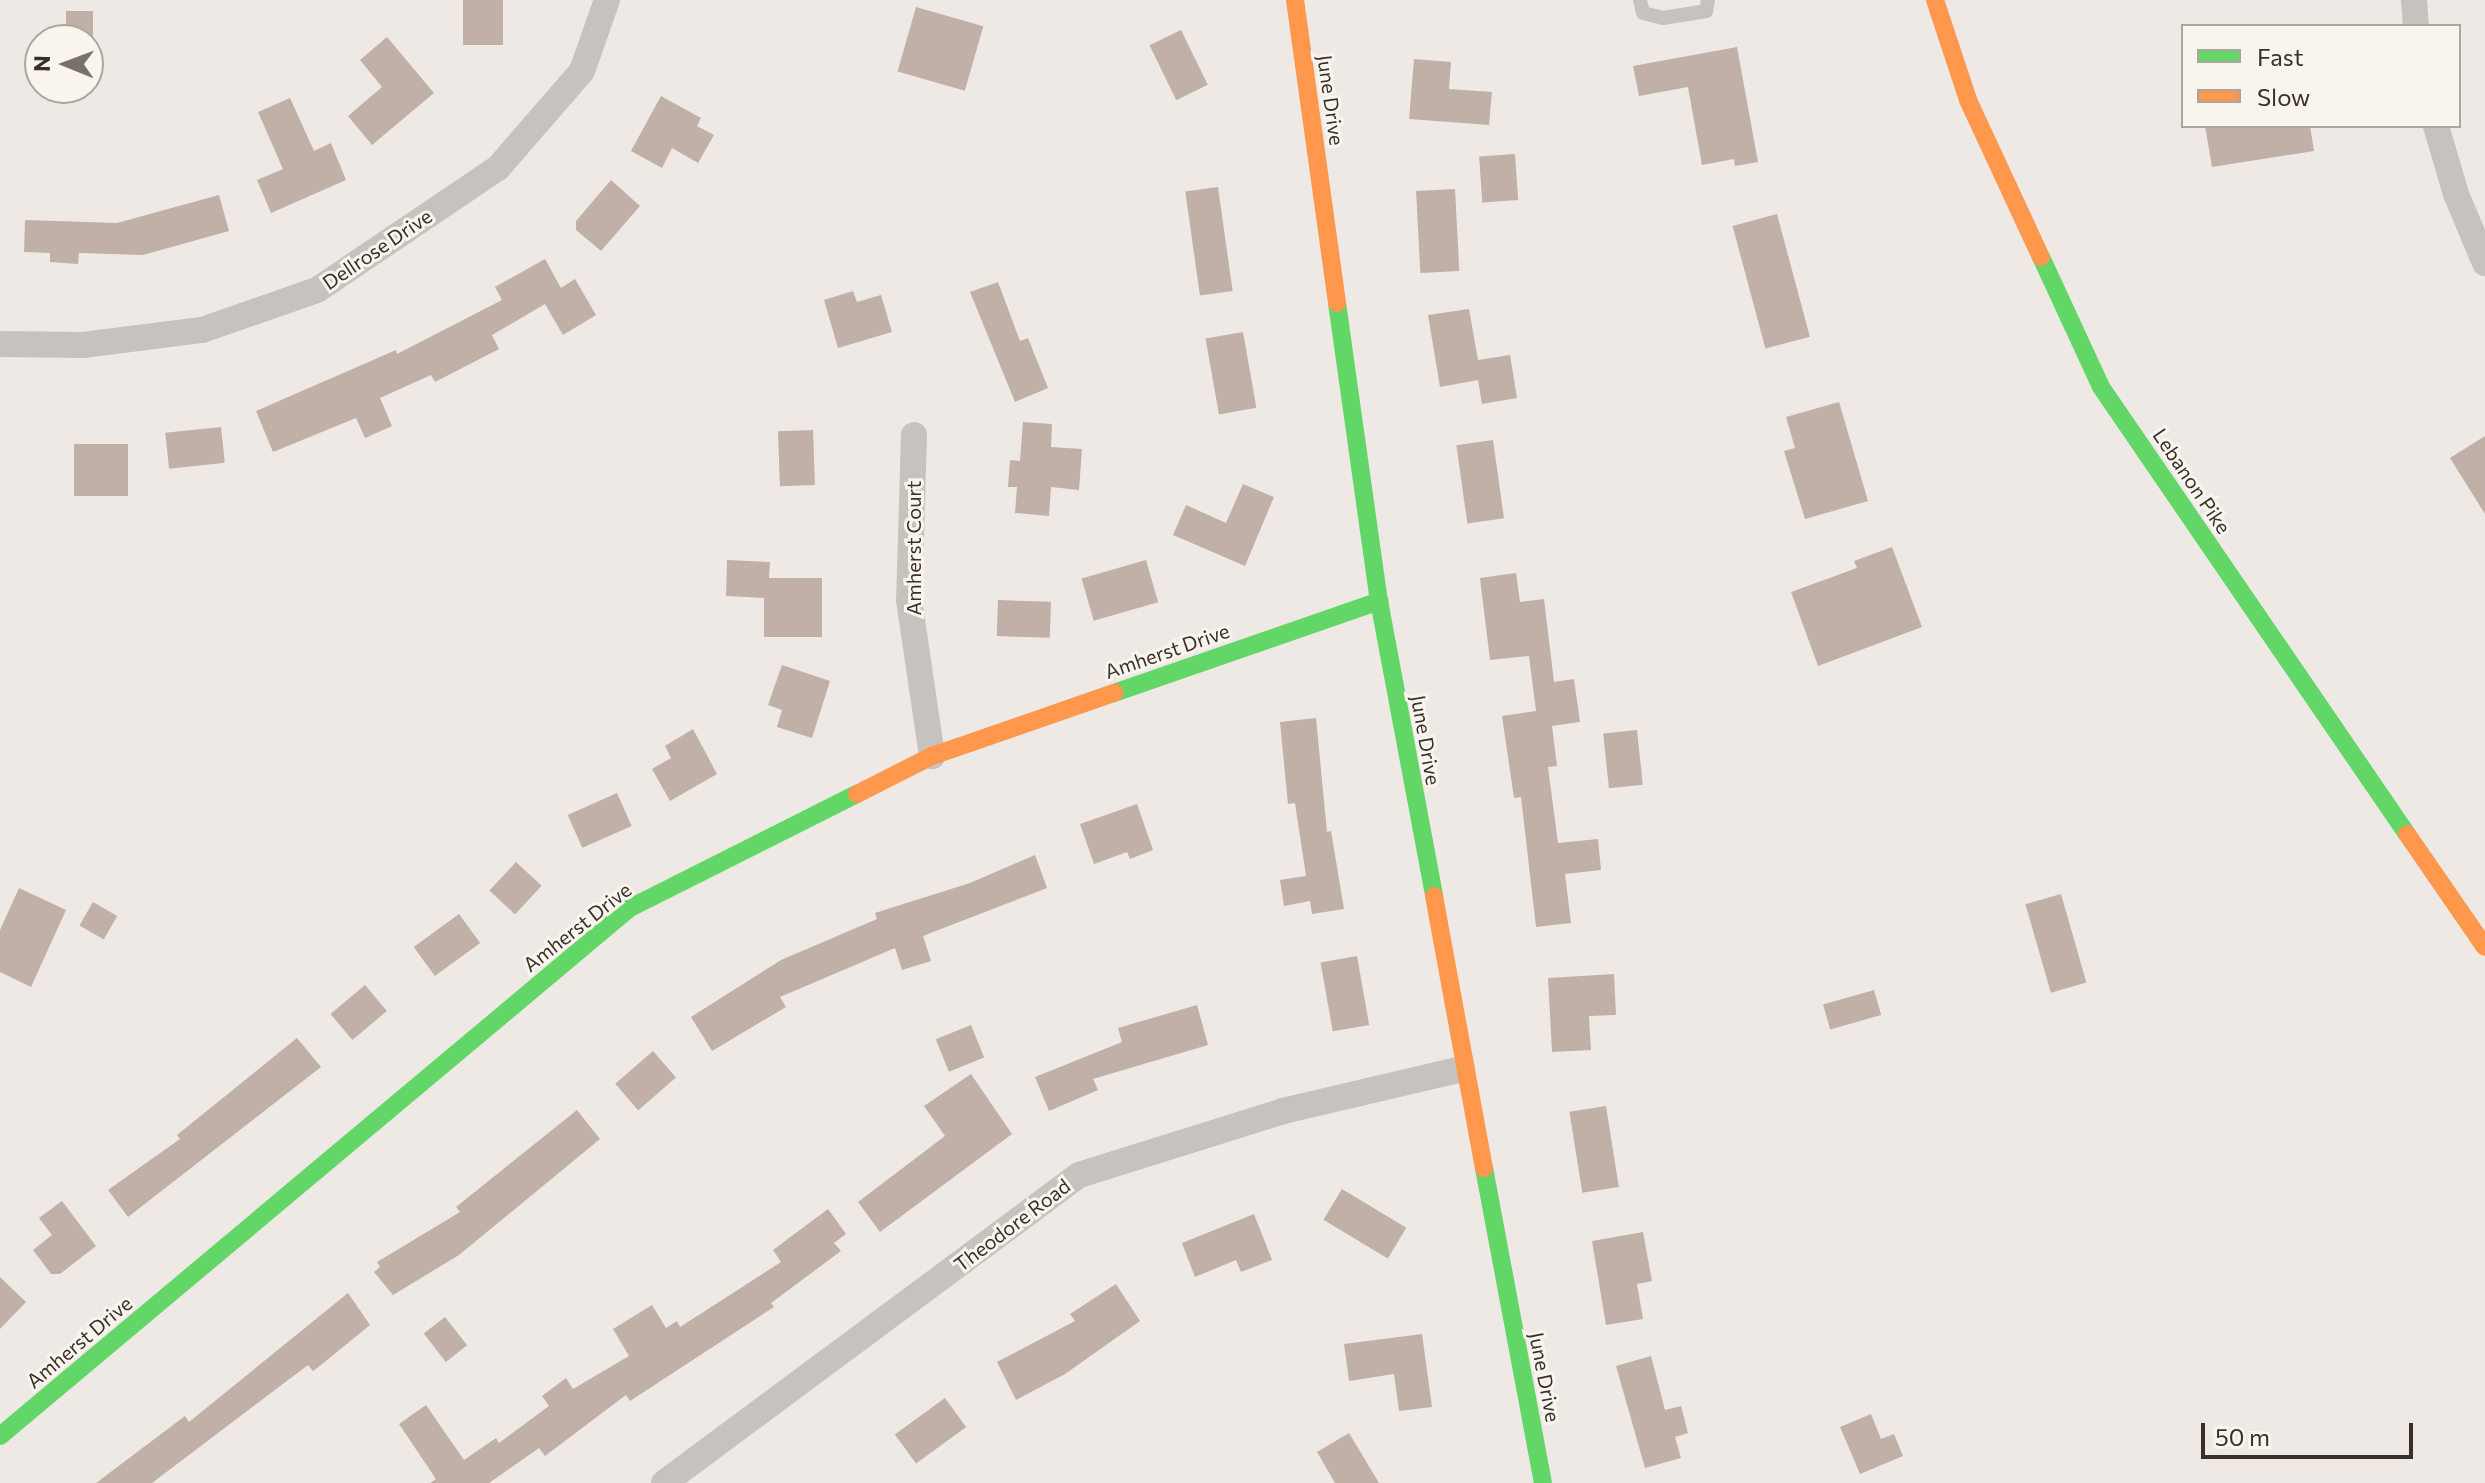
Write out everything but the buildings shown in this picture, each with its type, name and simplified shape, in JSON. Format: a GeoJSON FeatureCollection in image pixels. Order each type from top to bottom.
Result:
{"type":"FeatureCollection","features":[{"type":"Feature","properties":{"kind":"street","name":"Dellrose Drive"},"geometry":{"type":"LineString","coordinates":[[0,344],[83,345],[202,330],[317,290],[498,168],[582,71],[607,0]]}},
{"type":"Feature","properties":{"kind":"street","name":"June Drive"},"geometry":{"type":"LineString","coordinates":[[1295,0],[1379,601],[1462,1069],[1543,1483]]}},
{"type":"Feature","properties":{"kind":"street","name":"Lebanon Pike"},"geometry":{"type":"LineString","coordinates":[[1935,0],[1968,100],[2101,387],[2485,947]]}},
{"type":"Feature","properties":{"kind":"street"},"geometry":{"type":"LineString","coordinates":[[2414,0],[2416,24]]}},
{"type":"Feature","properties":{"kind":"street"},"geometry":{"type":"LineString","coordinates":[[2437,128],[2456,194],[2485,263]]}},
{"type":"Feature","properties":{"kind":"street","name":"Amherst Court"},"geometry":{"type":"LineString","coordinates":[[914,435],[909,600],[932,756]]}},
{"type":"Feature","properties":{"kind":"street","name":"Amherst Drive"},"geometry":{"type":"LineString","coordinates":[[0,1436],[630,908],[932,756],[1379,601]]}},
{"type":"Feature","properties":{"kind":"street","name":"Theodore Road"},"geometry":{"type":"LineString","coordinates":[[664,1483],[1079,1175],[1283,1111],[1462,1069]]}},
{"type":"Feature","properties":{"kind":"lane"},"geometry":{"type":"LineString","coordinates":[[1640,0],[1643,13],[1663,18],[1706,11],[1708,0]]}},
{"type":"Feature","properties":{"kind":"traffic: fast"},"geometry":{"type":"LineString","coordinates":[[2041,257],[2101,387],[2407,834]]}},
{"type":"Feature","properties":{"kind":"traffic: fast"},"geometry":{"type":"LineString","coordinates":[[1337,303],[1379,601],[1434,896]]}},
{"type":"Feature","properties":{"kind":"traffic: fast"},"geometry":{"type":"LineString","coordinates":[[1114,693],[1379,601]]}},
{"type":"Feature","properties":{"kind":"traffic: fast"},"geometry":{"type":"LineString","coordinates":[[0,1436],[630,908],[857,794]]}},
{"type":"Feature","properties":{"kind":"traffic: fast"},"geometry":{"type":"LineString","coordinates":[[1484,1168],[1543,1483]]}},
{"type":"Feature","properties":{"kind":"traffic: slow"},"geometry":{"type":"LineString","coordinates":[[1295,0],[1337,303]]}},
{"type":"Feature","properties":{"kind":"traffic: slow"},"geometry":{"type":"LineString","coordinates":[[1935,0],[1968,100],[2041,257]]}},
{"type":"Feature","properties":{"kind":"traffic: slow"},"geometry":{"type":"LineString","coordinates":[[857,794],[932,756],[1114,693]]}},
{"type":"Feature","properties":{"kind":"traffic: slow"},"geometry":{"type":"LineString","coordinates":[[2407,834],[2485,947]]}},
{"type":"Feature","properties":{"kind":"traffic: slow"},"geometry":{"type":"LineString","coordinates":[[1434,896],[1484,1168]]}}]}
